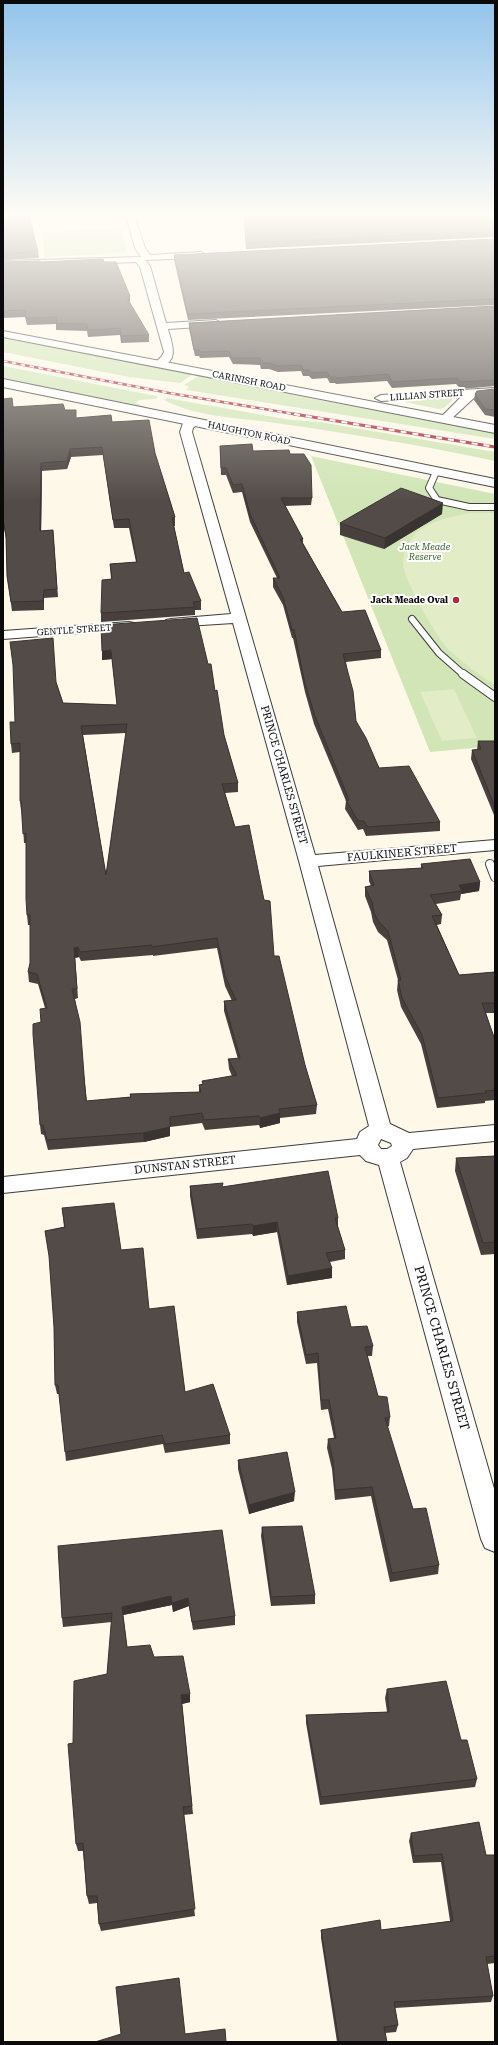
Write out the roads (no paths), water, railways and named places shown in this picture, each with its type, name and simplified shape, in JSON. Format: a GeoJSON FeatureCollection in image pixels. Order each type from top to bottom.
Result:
{"type":"FeatureCollection","features":[{"type":"Feature","properties":{"kind":"street"},"geometry":{"type":"LineString","coordinates":[[157,310],[169,352],[167,358],[159,364]]}},
{"type":"Feature","properties":{"kind":"street"},"geometry":{"type":"LineString","coordinates":[[162,326],[229,322]]}},
{"type":"Feature","properties":{"kind":"street","name":"CARINISH ROAD"},"geometry":{"type":"LineString","coordinates":[[3,334],[495,429]]}},
{"type":"Feature","properties":{"kind":"street"},"geometry":{"type":"LineString","coordinates":[[146,361],[163,352],[168,346]]}},
{"type":"Feature","properties":{"kind":"street","name":"HAUGHTON ROAD"},"geometry":{"type":"LineString","coordinates":[[3,383],[495,483]]}},
{"type":"Feature","properties":{"kind":"street","name":"LILLIAN STREET"},"geometry":{"type":"LineString","coordinates":[[381,398],[495,391]]}},
{"type":"Feature","properties":{"kind":"street","name":"LILLIAN STREET"},"geometry":{"type":"LineString","coordinates":[[445,419],[473,392]]}},
{"type":"Feature","properties":{"kind":"street","name":"PRINCE CHARLES STREET"},"geometry":{"type":"LineString","coordinates":[[193,422],[187,426],[186,432],[308,861],[374,1139]]}},
{"type":"Feature","properties":{"kind":"street"},"geometry":{"type":"LineString","coordinates":[[157,624],[240,618]]}},
{"type":"Feature","properties":{"kind":"street","name":"GENTLE STREET"},"geometry":{"type":"LineString","coordinates":[[3,635],[142,625]]}},
{"type":"Feature","properties":{"kind":"street","name":"FAULKINER STREET"},"geometry":{"type":"LineString","coordinates":[[308,861],[495,845]]}},
{"type":"Feature","properties":{"kind":"street"},"geometry":{"type":"LineString","coordinates":[[374,1139],[397,1135],[396,1150],[495,1132]]}},
{"type":"Feature","properties":{"kind":"street","name":"DUNSTAN STREET"},"geometry":{"type":"LineString","coordinates":[[3,1185],[374,1139]]}},
{"type":"Feature","properties":{"kind":"street","name":"PRINCE CHARLES STREET"},"geometry":{"type":"LineString","coordinates":[[396,1150],[495,1539]]}},
{"type":"Feature","properties":{"kind":"lane"},"geometry":{"type":"LineString","coordinates":[[436,472],[429,488],[438,500],[469,507],[495,508]]}},
{"type":"Feature","properties":{"kind":"lane"},"geometry":{"type":"LineString","coordinates":[[412,618],[426,640],[448,663],[473,684],[495,697]]}},
{"type":"Feature","properties":{"kind":"lane"},"geometry":{"type":"LineString","coordinates":[[490,864],[495,877]]}},
{"type":"Feature","properties":{"kind":"railway"},"geometry":{"type":"LineString","coordinates":[[3,361],[169,393],[296,414]]}},
{"type":"Feature","properties":{"kind":"railway"},"geometry":{"type":"LineString","coordinates":[[296,414],[495,447]]}},
{"type":"Feature","properties":{"kind":"railway"},"geometry":{"type":"LineString","coordinates":[[296,414],[300,415]]}},
{"type":"Feature","properties":{"kind":"place","name":"Jack Meade Oval"},"geometry":{"type":"Point","coordinates":[456,600]}},
{"type":"Feature","properties":{"kind":"park label","name":"Jack Meade Reserve"},"geometry":{"type":"Point","coordinates":[425,552]}}]}
